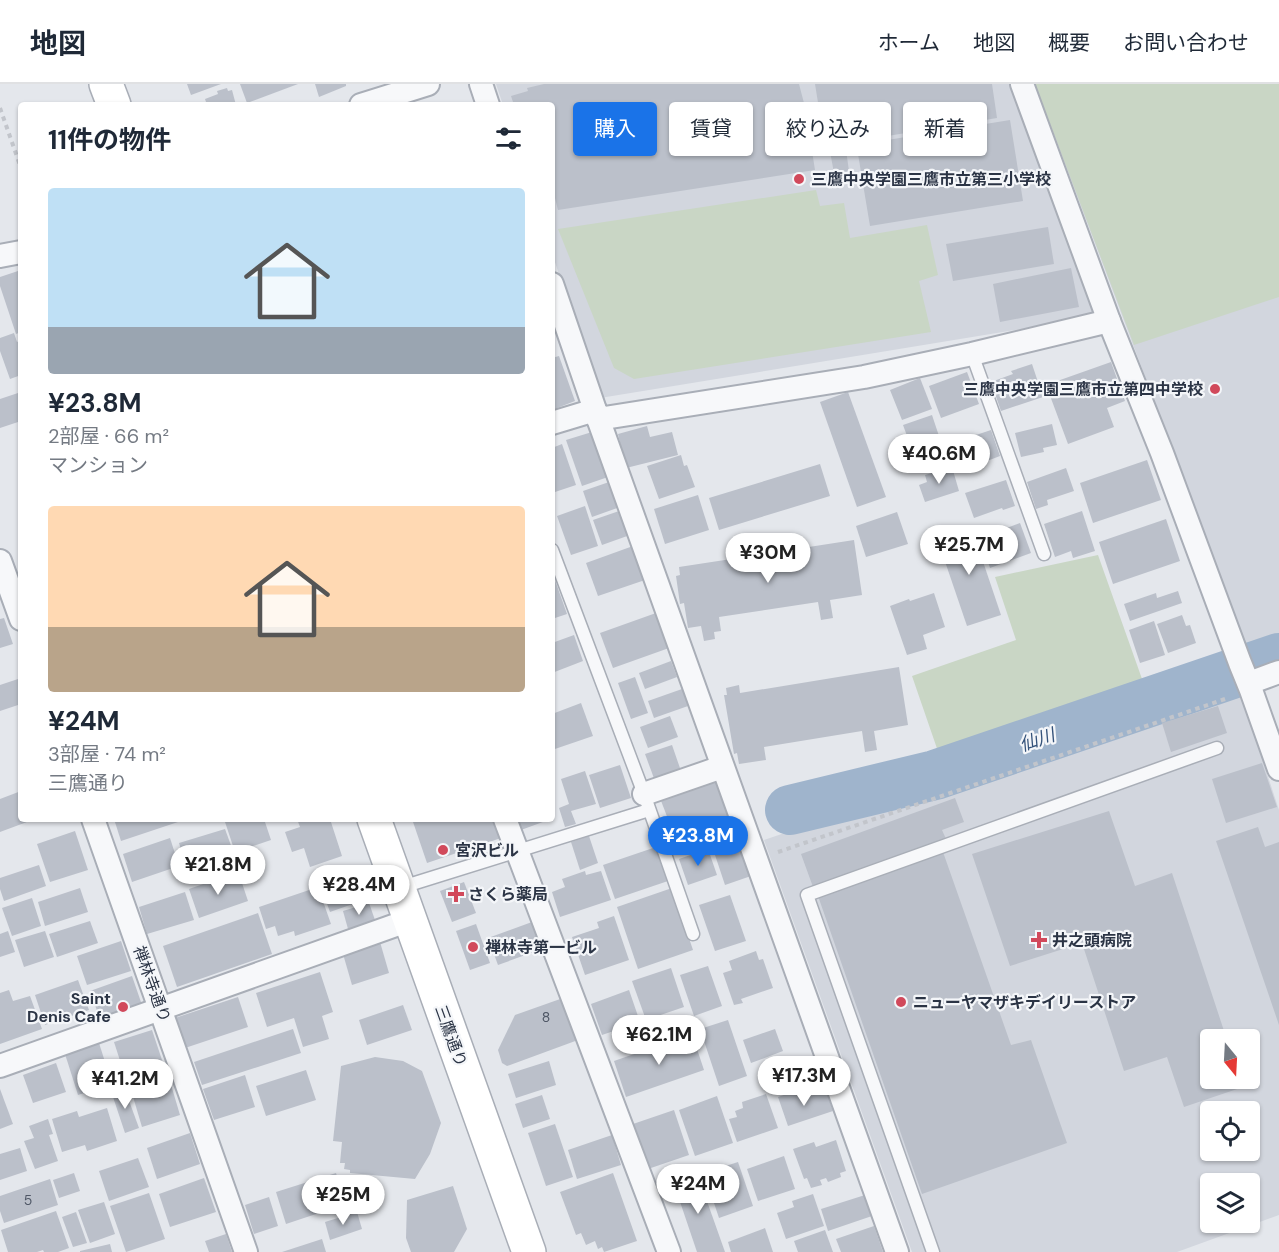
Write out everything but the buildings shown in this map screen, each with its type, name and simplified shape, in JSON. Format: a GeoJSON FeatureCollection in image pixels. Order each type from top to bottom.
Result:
{"type":"FeatureCollection","features":[{"type":"Feature","properties":{"kind":"main road"},"geometry":{"type":"LineString","coordinates":[[106,84],[113,102]]}},
{"type":"Feature","properties":{"kind":"main road","name":"三鷹通り"},"geometry":{"type":"LineString","coordinates":[[375,822],[529,1252]]}},
{"type":"Feature","properties":{"kind":"street"},"geometry":{"type":"LineString","coordinates":[[356,84],[361,102]]}},
{"type":"Feature","properties":{"kind":"street"},"geometry":{"type":"LineString","coordinates":[[393,100],[428,84]]}},
{"type":"Feature","properties":{"kind":"street"},"geometry":{"type":"LineString","coordinates":[[481,84],[487,102]]}},
{"type":"Feature","properties":{"kind":"street"},"geometry":{"type":"LineString","coordinates":[[1022,84],[1279,769]]}},
{"type":"Feature","properties":{"kind":"street"},"geometry":{"type":"LineString","coordinates":[[0,256],[18,253]]}},
{"type":"Feature","properties":{"kind":"street"},"geometry":{"type":"LineString","coordinates":[[555,293],[722,767],[897,1252]]}},
{"type":"Feature","properties":{"kind":"street"},"geometry":{"type":"LineString","coordinates":[[555,422],[864,377],[1109,321]]}},
{"type":"Feature","properties":{"kind":"street"},"geometry":{"type":"LineString","coordinates":[[0,561],[18,611]]}},
{"type":"Feature","properties":{"kind":"street"},"geometry":{"type":"LineString","coordinates":[[1246,678],[1279,672]]}},
{"type":"Feature","properties":{"kind":"street"},"geometry":{"type":"LineString","coordinates":[[646,802],[722,767]]}},
{"type":"Feature","properties":{"kind":"street","name":"禅林寺通り"},"geometry":{"type":"LineString","coordinates":[[94,822],[246,1252]]}},
{"type":"Feature","properties":{"kind":"street"},"geometry":{"type":"LineString","coordinates":[[506,822],[669,1252]]}},
{"type":"Feature","properties":{"kind":"street"},"geometry":{"type":"LineString","coordinates":[[0,1066],[410,920]]}},
{"type":"Feature","properties":{"kind":"lane"},"geometry":{"type":"LineString","coordinates":[[972,354],[1044,554]]}},
{"type":"Feature","properties":{"kind":"lane"},"geometry":{"type":"LineString","coordinates":[[555,558],[693,934]]}},
{"type":"Feature","properties":{"kind":"lane"},"geometry":{"type":"LineString","coordinates":[[933,1252],[807,894],[1217,748]]}},
{"type":"Feature","properties":{"kind":"lane"},"geometry":{"type":"LineString","coordinates":[[398,888],[517,852],[646,802]]}},
{"type":"Feature","properties":{"kind":"path"},"geometry":{"type":"LineString","coordinates":[[0,108],[18,159]]}},
{"type":"Feature","properties":{"kind":"path"},"geometry":{"type":"LineString","coordinates":[[756,860],[1246,678]]}},
{"type":"Feature","properties":{"kind":"shaded area","name":"三鷹中央学園三鷹市立第三小学校"},"geometry":{"type":"Polygon","coordinates":[[[496,84],[1012,84],[1095,317],[600,398],[555,262],[555,102],[502,102],[496,84]]]}},
{"type":"Feature","properties":{"kind":"shaded area","name":"三鷹中央学園三鷹市立第四中学校"},"geometry":{"type":"Polygon","coordinates":[[[1035,84],[1279,84],[1279,651],[1252,661],[1035,84]]]}},
{"type":"Feature","properties":{"kind":"shaded area","name":"井之頭病院"},"geometry":{"type":"Polygon","coordinates":[[[1236,680],[1279,810],[1279,1215],[1260,1222],[1260,1173],[1200,1173],[1200,1233],[1229,1233],[1177,1252],[912,1252],[764,840],[1236,680]]]}},
{"type":"Feature","properties":{"kind":"green space","name":"三鷹中央学園三鷹市立第四中学校"},"geometry":{"type":"Polygon","coordinates":[[[1035,84],[1279,84],[1279,297],[1134,345],[1035,84]]]}},
{"type":"Feature","properties":{"kind":"green space"},"geometry":{"type":"Polygon","coordinates":[[[816,190],[820,206],[844,203],[850,238],[927,225],[938,275],[919,281],[931,332],[634,379],[614,368],[558,229],[816,190]]]}},
{"type":"Feature","properties":{"kind":"green space"},"geometry":{"type":"Polygon","coordinates":[[[1098,555],[1147,693],[942,763],[912,676],[1016,640],[995,577],[1098,555]]]}},
{"type":"Feature","properties":{"kind":"waterway","name":"仙川"},"geometry":{"type":"LineString","coordinates":[[790,810],[935,775],[1279,658]]}},
{"type":"Feature","properties":{"kind":"place","name":"三鷹中央学園三鷹市立第三小学校"},"geometry":{"type":"Point","coordinates":[799,179]}},
{"type":"Feature","properties":{"kind":"place","name":"三鷹中央学園三鷹市立第四中学校"},"geometry":{"type":"Point","coordinates":[1215,389]}},
{"type":"Feature","properties":{"kind":"place","name":"宮沢ビル"},"geometry":{"type":"Point","coordinates":[443,850]}},
{"type":"Feature","properties":{"kind":"place","name":"さくら薬局"},"geometry":{"type":"Point","coordinates":[456,894]}},
{"type":"Feature","properties":{"kind":"place","name":"井之頭病院"},"geometry":{"type":"Point","coordinates":[1039,940]}},
{"type":"Feature","properties":{"kind":"place","name":"禅林寺第一ビル"},"geometry":{"type":"Point","coordinates":[473,947]}},
{"type":"Feature","properties":{"kind":"place","name":"ニューヤマザキデイリーストア"},"geometry":{"type":"Point","coordinates":[901,1002]}},
{"type":"Feature","properties":{"kind":"place","name":"Saint Denis Cafe"},"geometry":{"type":"Point","coordinates":[123,1007]}}]}
